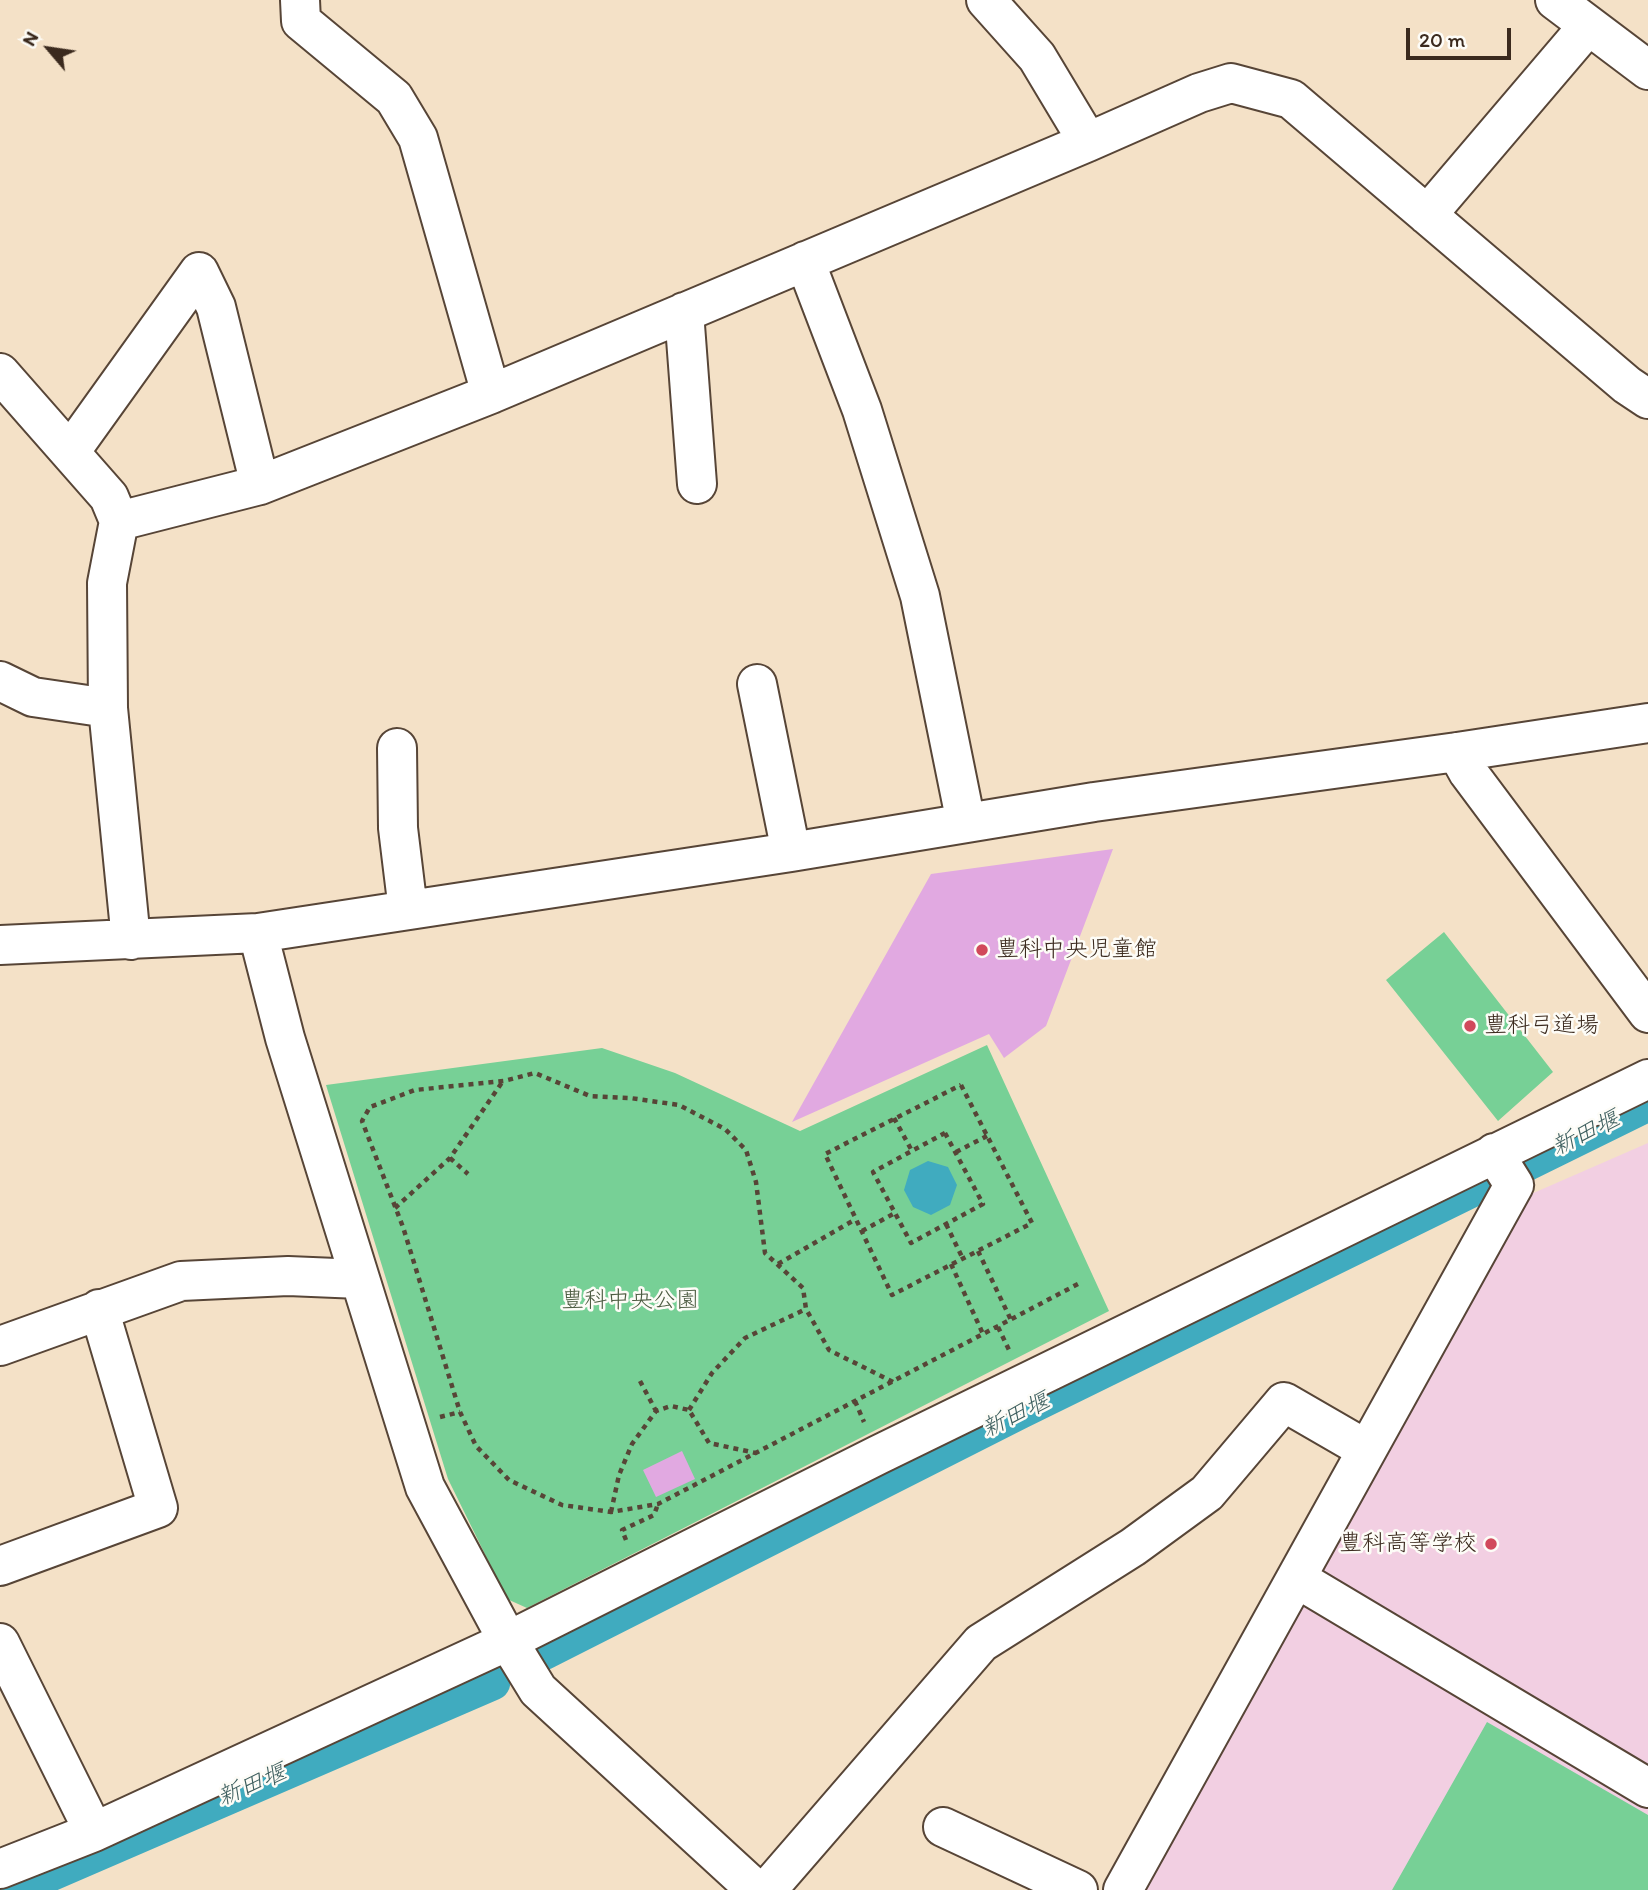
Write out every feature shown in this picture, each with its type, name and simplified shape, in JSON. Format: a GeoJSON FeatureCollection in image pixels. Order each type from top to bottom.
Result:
{"type":"FeatureCollection","features":[{"type":"Feature","properties":{"kind":"street"},"geometry":{"type":"LineString","coordinates":[[300,0],[301,21],[394,98],[418,138],[491,394]]}},
{"type":"Feature","properties":{"kind":"street"},"geometry":{"type":"LineString","coordinates":[[986,0],[1037,57],[1087,142]]}},
{"type":"Feature","properties":{"kind":"street"},"geometry":{"type":"LineString","coordinates":[[1555,0],[1648,70]]}},
{"type":"Feature","properties":{"kind":"street"},"geometry":{"type":"LineString","coordinates":[[1427,215],[1588,26]]}},
{"type":"Feature","properties":{"kind":"street"},"geometry":{"type":"LineString","coordinates":[[119,521],[260,485],[491,394],[1199,93],[1231,83],[1291,99],[1627,385],[1648,398]]}},
{"type":"Feature","properties":{"kind":"street"},"geometry":{"type":"LineString","coordinates":[[805,261],[862,410],[920,596],[966,823]]}},
{"type":"Feature","properties":{"kind":"street"},"geometry":{"type":"LineString","coordinates":[[70,452],[199,272],[216,307],[260,485]]}},
{"type":"Feature","properties":{"kind":"street"},"geometry":{"type":"LineString","coordinates":[[684,312],[697,484]]}},
{"type":"Feature","properties":{"kind":"street"},"geometry":{"type":"LineString","coordinates":[[0,373],[109,497],[119,521],[107,583],[108,708],[131,940]]}},
{"type":"Feature","properties":{"kind":"street"},"geometry":{"type":"LineString","coordinates":[[0,681],[33,697],[108,708]]}},
{"type":"Feature","properties":{"kind":"street"},"geometry":{"type":"LineString","coordinates":[[757,684],[791,852]]}},
{"type":"Feature","properties":{"kind":"street"},"geometry":{"type":"LineString","coordinates":[[0,946],[258,933],[791,852],[1094,802],[1648,723]]}},
{"type":"Feature","properties":{"kind":"street"},"geometry":{"type":"LineString","coordinates":[[397,748],[398,828],[408,910]]}},
{"type":"Feature","properties":{"kind":"street"},"geometry":{"type":"LineString","coordinates":[[1457,752],[1468,772],[1648,1013]]}},
{"type":"Feature","properties":{"kind":"street"},"geometry":{"type":"LineString","coordinates":[[258,933],[285,1038],[425,1487],[508,1641],[538,1690],[756,1890]]}},
{"type":"Feature","properties":{"kind":"street"},"geometry":{"type":"LineString","coordinates":[[0,1868],[93,1832],[508,1641],[890,1449],[1648,1079]]}},
{"type":"Feature","properties":{"kind":"street"},"geometry":{"type":"LineString","coordinates":[[1123,1890],[1514,1185],[1494,1153]]}},
{"type":"Feature","properties":{"kind":"street"},"geometry":{"type":"LineString","coordinates":[[0,1346],[181,1281],[288,1276],[360,1279]]}},
{"type":"Feature","properties":{"kind":"street"},"geometry":{"type":"LineString","coordinates":[[0,1566],[158,1508],[99,1309]]}},
{"type":"Feature","properties":{"kind":"street"},"geometry":{"type":"LineString","coordinates":[[766,1890],[981,1643],[1133,1547],[1206,1493],[1284,1402],[1367,1450]]}},
{"type":"Feature","properties":{"kind":"street"},"geometry":{"type":"LineString","coordinates":[[1296,1578],[1648,1788]]}},
{"type":"Feature","properties":{"kind":"street"},"geometry":{"type":"LineString","coordinates":[[0,1643],[93,1832]]}},
{"type":"Feature","properties":{"kind":"street"},"geometry":{"type":"LineString","coordinates":[[943,1827],[1078,1890]]}},
{"type":"Feature","properties":{"kind":"path"},"geometry":{"type":"LineString","coordinates":[[893,1382],[829,1350],[806,1309],[803,1287],[765,1253],[756,1182],[746,1150],[725,1129],[678,1105],[590,1096],[535,1073],[504,1081],[415,1090],[370,1107],[362,1121],[395,1208],[460,1412],[476,1446],[509,1480],[562,1504],[611,1512],[658,1504],[893,1382],[1078,1284]]}},
{"type":"Feature","properties":{"kind":"path"},"geometry":{"type":"LineString","coordinates":[[395,1208],[450,1158],[504,1081]]}},
{"type":"Feature","properties":{"kind":"path"},"geometry":{"type":"LineString","coordinates":[[961,1085],[1032,1223],[892,1295],[825,1154],[894,1118],[961,1085]]}},
{"type":"Feature","properties":{"kind":"path"},"geometry":{"type":"LineString","coordinates":[[894,1118],[912,1151]]}},
{"type":"Feature","properties":{"kind":"path"},"geometry":{"type":"LineString","coordinates":[[945,1133],[983,1204],[911,1243],[873,1172],[912,1151],[945,1133]]}},
{"type":"Feature","properties":{"kind":"path"},"geometry":{"type":"LineString","coordinates":[[956,1152],[987,1136]]}},
{"type":"Feature","properties":{"kind":"path"},"geometry":{"type":"LineString","coordinates":[[450,1158],[468,1174]]}},
{"type":"Feature","properties":{"kind":"path"},"geometry":{"type":"LineString","coordinates":[[862,1231],[895,1213]]}},
{"type":"Feature","properties":{"kind":"path"},"geometry":{"type":"LineString","coordinates":[[778,1264],[856,1219]]}},
{"type":"Feature","properties":{"kind":"path"},"geometry":{"type":"LineString","coordinates":[[946,1224],[963,1259]]}},
{"type":"Feature","properties":{"kind":"path"},"geometry":{"type":"LineString","coordinates":[[978,1251],[1011,1320]]}},
{"type":"Feature","properties":{"kind":"path"},"geometry":{"type":"LineString","coordinates":[[951,1264],[983,1334]]}},
{"type":"Feature","properties":{"kind":"path"},"geometry":{"type":"LineString","coordinates":[[689,1410],[712,1373],[745,1338],[806,1309]]}},
{"type":"Feature","properties":{"kind":"path"},"geometry":{"type":"LineString","coordinates":[[640,1381],[656,1411]]}},
{"type":"Feature","properties":{"kind":"path"},"geometry":{"type":"LineString","coordinates":[[611,1512],[619,1475],[632,1444],[656,1411],[671,1406],[689,1410],[709,1443],[755,1453]]}},
{"type":"Feature","properties":{"kind":"shaded area","name":"豊科高等学校"},"geometry":{"type":"Polygon","coordinates":[[[1648,1143],[1648,1890],[1145,1890],[1522,1198],[1648,1143]]]}},
{"type":"Feature","properties":{"kind":"green space","name":"豊科弓道場"},"geometry":{"type":"Polygon","coordinates":[[[1444,932],[1553,1072],[1498,1121],[1386,980],[1444,932]]]}},
{"type":"Feature","properties":{"kind":"green space","name":"豊科中央公園"},"geometry":{"type":"Polygon","coordinates":[[[987,1045],[1109,1311],[527,1608],[507,1599],[448,1479],[326,1085],[602,1048],[675,1073],[800,1131],[987,1045]]]}},
{"type":"Feature","properties":{"kind":"green space"},"geometry":{"type":"Polygon","coordinates":[[[1487,1722],[1648,1815],[1648,1890],[1392,1890],[1487,1722]]]}},
{"type":"Feature","properties":{"kind":"water"},"geometry":{"type":"Polygon","coordinates":[[[928,1161],[948,1167],[957,1185],[950,1205],[931,1215],[913,1207],[904,1190],[910,1170],[928,1161]]]}},
{"type":"Feature","properties":{"kind":"building","name":"豊科中央児童館"},"geometry":{"type":"Polygon","coordinates":[[[1113,849],[1046,1026],[1004,1058],[989,1034],[792,1122],[931,874],[1113,849]]]}},
{"type":"Feature","properties":{"kind":"building"},"geometry":{"type":"Polygon","coordinates":[[[682,1451],[695,1479],[656,1497],[643,1470],[682,1451]]]}},
{"type":"Feature","properties":{"kind":"waterway","name":"新田堰"},"geometry":{"type":"LineString","coordinates":[[1524,1164],[1648,1103]]}},
{"type":"Feature","properties":{"kind":"waterway","name":"新田堰"},"geometry":{"type":"LineString","coordinates":[[543,1652],[1019,1411],[1490,1180]]}},
{"type":"Feature","properties":{"kind":"waterway","name":"新田堰"},"geometry":{"type":"LineString","coordinates":[[11,1890],[492,1682]]}},
{"type":"Feature","properties":{"kind":"place","name":"豊科中央児童館"},"geometry":{"type":"Point","coordinates":[982,950]}},
{"type":"Feature","properties":{"kind":"place","name":"豊科弓道場"},"geometry":{"type":"Point","coordinates":[1470,1026]}},
{"type":"Feature","properties":{"kind":"place","name":"豊科高等学校"},"geometry":{"type":"Point","coordinates":[1491,1544]}}]}
